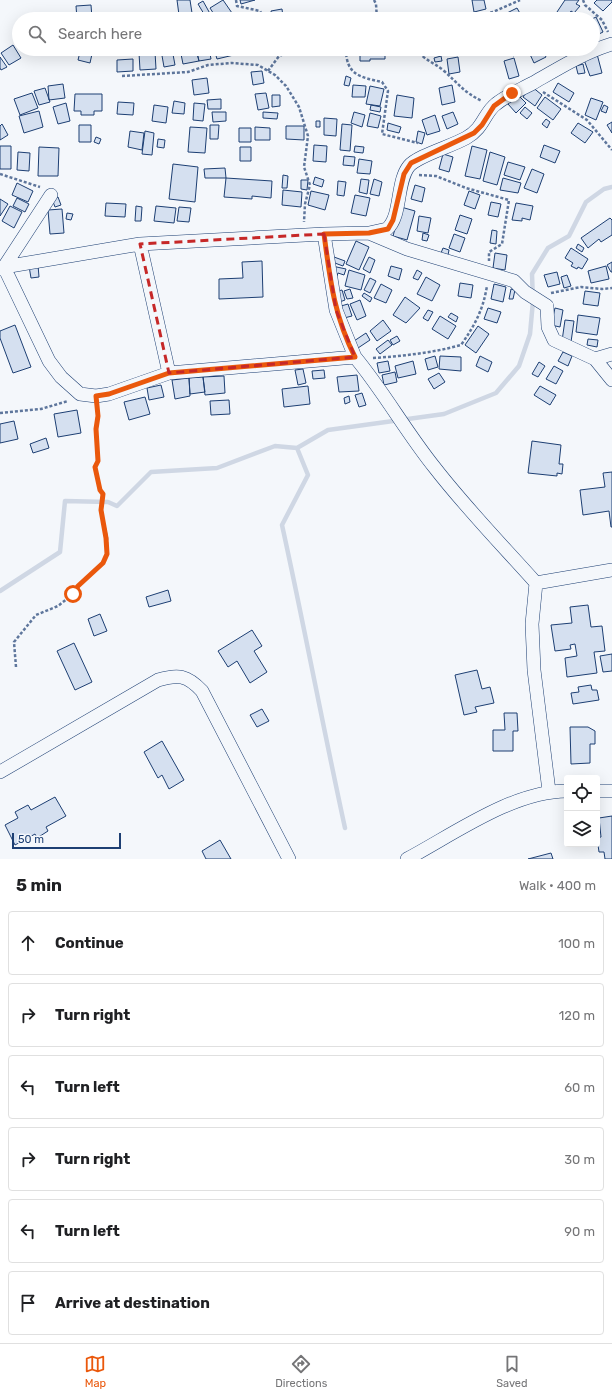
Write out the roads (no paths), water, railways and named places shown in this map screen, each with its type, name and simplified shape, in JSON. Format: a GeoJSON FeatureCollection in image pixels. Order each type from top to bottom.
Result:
{"type":"FeatureCollection","features":[{"type":"Feature","properties":{"kind":"street"},"geometry":{"type":"LineString","coordinates":[[600,46],[611,40]]}},
{"type":"Feature","properties":{"kind":"street"},"geometry":{"type":"LineString","coordinates":[[2,268],[140,244],[369,233],[383,231],[392,224],[404,174],[411,163],[474,133],[482,125],[494,106],[512,93],[531,84],[580,56]]}},
{"type":"Feature","properties":{"kind":"street"},"geometry":{"type":"LineString","coordinates":[[2,268],[51,195]]}},
{"type":"Feature","properties":{"kind":"street"},"geometry":{"type":"LineString","coordinates":[[369,233],[407,249],[489,273],[514,282],[525,292],[533,295],[547,306],[548,327],[554,340],[595,359],[612,380]]}},
{"type":"Feature","properties":{"kind":"street"},"geometry":{"type":"LineString","coordinates":[[324,234],[336,310],[346,340],[355,357],[383,395],[404,428],[436,470],[536,583],[532,624],[534,670],[550,791]]}},
{"type":"Feature","properties":{"kind":"street"},"geometry":{"type":"LineString","coordinates":[[140,244],[169,373]]}},
{"type":"Feature","properties":{"kind":"street"},"geometry":{"type":"LineString","coordinates":[[2,268],[49,361],[61,377],[80,394],[96,396],[109,394],[169,373],[355,357]]}},
{"type":"Feature","properties":{"kind":"street"},"geometry":{"type":"LineString","coordinates":[[595,359],[612,354]]}},
{"type":"Feature","properties":{"kind":"street"},"geometry":{"type":"LineString","coordinates":[[536,583],[612,570]]}},
{"type":"Feature","properties":{"kind":"street"},"geometry":{"type":"LineString","coordinates":[[0,772],[158,680],[169,676],[181,676],[193,681],[202,691],[289,859]]}},
{"type":"Feature","properties":{"kind":"street"},"geometry":{"type":"LineString","coordinates":[[407,859],[486,816],[518,801],[550,791],[564,791]]}},
{"type":"Feature","properties":{"kind":"street"},"geometry":{"type":"LineString","coordinates":[[600,791],[612,791]]}},
{"type":"Feature","properties":{"kind":"waterway"},"geometry":{"type":"LineString","coordinates":[[0,591],[60,552],[65,501],[108,502],[117,506],[151,472],[217,468],[275,446],[297,448],[328,430],[444,414],[496,393],[519,366],[530,334],[533,301],[532,274],[548,248],[569,236],[586,202],[604,189],[612,187]]}},
{"type":"Feature","properties":{"kind":"waterway"},"geometry":{"type":"LineString","coordinates":[[297,448],[308,475],[282,525],[345,828]]}}]}
